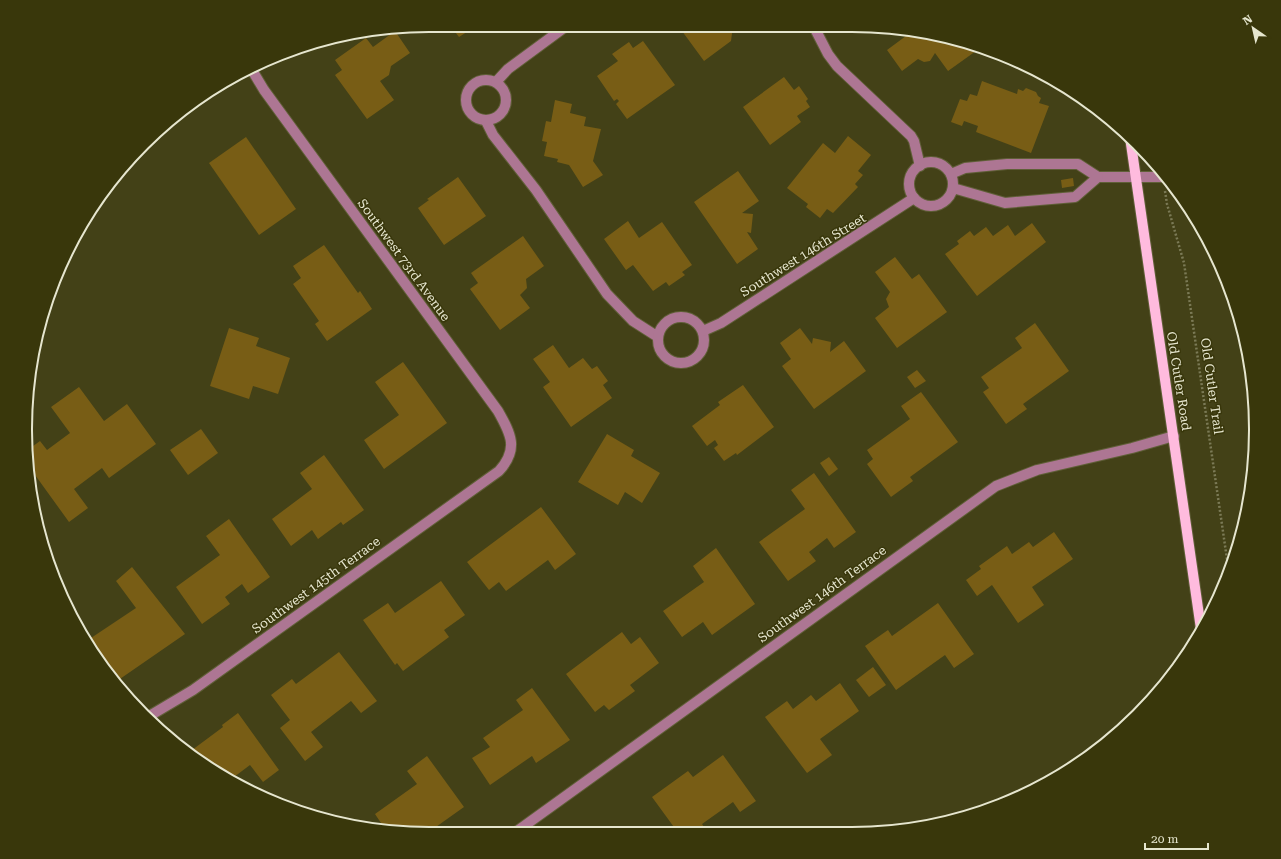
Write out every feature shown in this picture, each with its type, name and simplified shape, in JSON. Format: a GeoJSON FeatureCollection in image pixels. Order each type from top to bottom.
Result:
{"type":"FeatureCollection","features":[{"type":"Feature","properties":{"kind":"main road","name":"Old Cutler Road"},"geometry":{"type":"LineString","coordinates":[[1131,146],[1201,619]]}},
{"type":"Feature","properties":{"kind":"street"},"geometry":{"type":"LineString","coordinates":[[496,82],[508,69],[558,32]]}},
{"type":"Feature","properties":{"kind":"street"},"geometry":{"type":"LineString","coordinates":[[817,32],[828,54],[842,71],[911,136],[914,141],[920,166]]}},
{"type":"Feature","properties":{"kind":"street","name":"Southwest 73rd Avenue"},"geometry":{"type":"LineString","coordinates":[[254,73],[273,102],[498,411],[508,429],[512,442],[507,462],[499,471]]}},
{"type":"Feature","properties":{"kind":"street"},"geometry":{"type":"LineString","coordinates":[[483,80],[496,82],[505,92],[506,105],[499,117],[486,121],[480,120],[469,112],[466,99],[467,92],[476,82],[483,80]]}},
{"type":"Feature","properties":{"kind":"street"},"geometry":{"type":"LineString","coordinates":[[486,121],[493,135],[536,190],[599,284],[615,304],[633,321],[658,337]]}},
{"type":"Feature","properties":{"kind":"street"},"geometry":{"type":"LineString","coordinates":[[934,163],[947,169],[951,174],[952,188],[946,200],[933,206],[926,206],[914,198],[910,192],[910,177],[920,166],[934,163]]}},
{"type":"Feature","properties":{"kind":"street"},"geometry":{"type":"LineString","coordinates":[[951,174],[965,168],[1007,164],[1078,164],[1098,178],[1158,177]]}},
{"type":"Feature","properties":{"kind":"street"},"geometry":{"type":"LineString","coordinates":[[952,188],[1005,203],[1075,197],[1098,178]]}},
{"type":"Feature","properties":{"kind":"street","name":"Southwest 146th Street"},"geometry":{"type":"LineString","coordinates":[[703,331],[721,323],[914,198]]}},
{"type":"Feature","properties":{"kind":"street"},"geometry":{"type":"LineString","coordinates":[[679,316],[694,319],[703,331],[705,339],[704,346],[700,354],[688,362],[680,363],[666,357],[658,344],[658,337],[665,323],[679,316]]}},
{"type":"Feature","properties":{"kind":"street","name":"Southwest 146th Terrace"},"geometry":{"type":"LineString","coordinates":[[523,827],[996,486],[1037,470],[1132,448],[1174,436]]}},
{"type":"Feature","properties":{"kind":"street","name":"Southwest 145th Terrace"},"geometry":{"type":"LineString","coordinates":[[152,714],[193,690],[499,471]]}},
{"type":"Feature","properties":{"kind":"path","name":"Old Cutler Trail"},"geometry":{"type":"LineString","coordinates":[[1167,204],[1184,263],[1227,560]]}},
{"type":"Feature","properties":{"kind":"building"},"geometry":{"type":"Polygon","coordinates":[[[455,32],[467,32],[459,37],[455,32]]]}},
{"type":"Feature","properties":{"kind":"building"},"geometry":{"type":"Polygon","coordinates":[[[683,32],[732,32],[731,41],[704,61],[683,32]]]}},
{"type":"Feature","properties":{"kind":"building"},"geometry":{"type":"Polygon","coordinates":[[[391,34],[397,34],[410,53],[391,66],[389,75],[380,81],[394,100],[367,119],[335,75],[342,70],[335,60],[366,38],[373,47],[391,34]]]}},
{"type":"Feature","properties":{"kind":"building"},"geometry":{"type":"Polygon","coordinates":[[[906,36],[975,52],[948,71],[935,53],[930,61],[924,62],[918,59],[902,71],[887,50],[906,36]]]}},
{"type":"Feature","properties":{"kind":"building"},"geometry":{"type":"Polygon","coordinates":[[[643,41],[675,85],[627,119],[616,104],[619,101],[617,99],[614,101],[597,76],[618,61],[612,54],[629,42],[633,48],[643,41]]]}},
{"type":"Feature","properties":{"kind":"building"},"geometry":{"type":"Polygon","coordinates":[[[784,77],[794,90],[799,86],[808,99],[806,101],[810,107],[797,116],[801,122],[770,145],[743,107],[784,77]]]}},
{"type":"Feature","properties":{"kind":"building"},"geometry":{"type":"Polygon","coordinates":[[[982,81],[1017,94],[1018,89],[1023,91],[1026,88],[1036,92],[1041,98],[1039,103],[1049,106],[1031,153],[976,132],[978,126],[964,121],[962,126],[951,122],[960,99],[967,101],[970,94],[977,96],[982,81]]]}},
{"type":"Feature","properties":{"kind":"building"},"geometry":{"type":"Polygon","coordinates":[[[555,100],[572,104],[570,113],[586,117],[584,126],[601,129],[593,161],[603,175],[583,187],[569,165],[557,162],[558,159],[544,156],[547,142],[542,141],[546,121],[551,122],[555,100]]]}},
{"type":"Feature","properties":{"kind":"building"},"geometry":{"type":"Polygon","coordinates":[[[848,136],[871,155],[858,171],[863,175],[855,184],[858,187],[833,213],[827,209],[820,218],[806,207],[808,204],[787,188],[823,143],[835,153],[848,136]]]}},
{"type":"Feature","properties":{"kind":"building"},"geometry":{"type":"Polygon","coordinates":[[[246,137],[296,209],[259,235],[209,163],[246,137]]]}},
{"type":"Feature","properties":{"kind":"building"},"geometry":{"type":"Polygon","coordinates":[[[738,171],[759,201],[742,213],[753,214],[751,233],[747,232],[758,249],[737,264],[694,202],[738,171]]]}},
{"type":"Feature","properties":{"kind":"building"},"geometry":{"type":"Polygon","coordinates":[[[458,177],[486,216],[444,245],[418,208],[429,200],[427,199],[458,177]]]}},
{"type":"Feature","properties":{"kind":"building"},"geometry":{"type":"Polygon","coordinates":[[[1073,178],[1074,186],[1062,188],[1061,180],[1073,178]]]}},
{"type":"Feature","properties":{"kind":"building"},"geometry":{"type":"Polygon","coordinates":[[[628,221],[639,238],[662,222],[692,265],[682,272],[685,275],[669,286],[666,282],[653,291],[633,265],[626,270],[604,239],[628,221]]]}},
{"type":"Feature","properties":{"kind":"building"},"geometry":{"type":"Polygon","coordinates":[[[1032,223],[1046,242],[977,296],[945,254],[959,244],[957,241],[970,231],[974,236],[986,227],[993,236],[1008,225],[1015,236],[1032,223]]]}},
{"type":"Feature","properties":{"kind":"building"},"geometry":{"type":"Polygon","coordinates":[[[523,236],[544,266],[526,279],[527,288],[520,295],[530,308],[500,330],[470,289],[478,283],[471,273],[523,236]]]}},
{"type":"Feature","properties":{"kind":"building"},"geometry":{"type":"Polygon","coordinates":[[[324,245],[358,293],[360,291],[372,309],[327,341],[315,324],[319,321],[293,284],[301,278],[293,266],[324,245]]]}},
{"type":"Feature","properties":{"kind":"building"},"geometry":{"type":"Polygon","coordinates":[[[895,257],[912,279],[919,274],[947,312],[897,348],[875,318],[889,307],[886,299],[890,292],[875,272],[895,257]]]}},
{"type":"Feature","properties":{"kind":"building"},"geometry":{"type":"Polygon","coordinates":[[[1035,323],[1069,371],[1023,404],[1027,409],[1006,424],[983,392],[989,388],[981,377],[1022,348],[1015,338],[1035,323]]]}},
{"type":"Feature","properties":{"kind":"building"},"geometry":{"type":"Polygon","coordinates":[[[229,328],[259,338],[256,346],[290,358],[278,394],[253,386],[249,399],[210,386],[229,328]]]}},
{"type":"Feature","properties":{"kind":"building"},"geometry":{"type":"Polygon","coordinates":[[[800,328],[812,344],[813,338],[831,342],[830,352],[844,341],[866,371],[814,409],[782,366],[791,359],[780,343],[800,328]]]}},
{"type":"Feature","properties":{"kind":"building"},"geometry":{"type":"Polygon","coordinates":[[[553,345],[569,368],[583,358],[592,369],[597,366],[608,381],[603,385],[612,398],[571,427],[543,387],[550,382],[533,359],[553,345]]]}},
{"type":"Feature","properties":{"kind":"building"},"geometry":{"type":"Polygon","coordinates":[[[403,362],[447,423],[384,469],[364,440],[399,415],[375,382],[403,362]]]}},
{"type":"Feature","properties":{"kind":"building"},"geometry":{"type":"Polygon","coordinates":[[[917,370],[926,381],[915,388],[907,377],[917,370]]]}},
{"type":"Feature","properties":{"kind":"building"},"geometry":{"type":"Polygon","coordinates":[[[743,385],[774,427],[737,455],[736,453],[724,461],[714,448],[718,445],[715,440],[707,446],[692,426],[720,405],[718,402],[743,385]]]}},
{"type":"Feature","properties":{"kind":"building"},"geometry":{"type":"Polygon","coordinates":[[[79,387],[104,421],[127,404],[156,444],[109,478],[102,468],[74,489],[88,508],[69,522],[34,474],[33,446],[40,441],[47,450],[70,433],[51,407],[79,387]]]}},
{"type":"Feature","properties":{"kind":"building"},"geometry":{"type":"Polygon","coordinates":[[[921,392],[958,442],[910,477],[913,481],[891,497],[867,464],[873,459],[867,450],[910,419],[901,406],[921,392]]]}},
{"type":"Feature","properties":{"kind":"building"},"geometry":{"type":"Polygon","coordinates":[[[201,429],[218,453],[188,475],[170,450],[201,429]]]}},
{"type":"Feature","properties":{"kind":"building"},"geometry":{"type":"Polygon","coordinates":[[[607,434],[634,450],[631,456],[660,473],[642,503],[625,492],[618,505],[578,482],[607,434]]]}},
{"type":"Feature","properties":{"kind":"building"},"geometry":{"type":"Polygon","coordinates":[[[324,455],[364,510],[343,525],[341,522],[318,539],[312,530],[291,546],[272,519],[312,489],[300,473],[324,455]]]}},
{"type":"Feature","properties":{"kind":"building"},"geometry":{"type":"Polygon","coordinates":[[[829,457],[838,469],[829,476],[820,463],[829,457]]]}},
{"type":"Feature","properties":{"kind":"building"},"geometry":{"type":"Polygon","coordinates":[[[814,473],[856,532],[834,548],[827,538],[809,552],[816,561],[788,581],[759,542],[805,509],[791,490],[814,473]]]}},
{"type":"Feature","properties":{"kind":"building"},"geometry":{"type":"Polygon","coordinates":[[[541,507],[576,554],[555,570],[548,560],[506,591],[499,582],[489,590],[467,562],[541,507]]]}},
{"type":"Feature","properties":{"kind":"building"},"geometry":{"type":"Polygon","coordinates":[[[229,519],[270,577],[248,593],[242,584],[225,597],[230,604],[202,624],[176,587],[220,555],[206,536],[229,519]]]}},
{"type":"Feature","properties":{"kind":"building"},"geometry":{"type":"Polygon","coordinates":[[[1054,532],[1073,559],[1032,587],[1044,605],[1018,623],[992,585],[977,596],[966,580],[981,569],[979,566],[1007,546],[1012,554],[1029,542],[1033,547],[1054,532]]]}},
{"type":"Feature","properties":{"kind":"building"},"geometry":{"type":"Polygon","coordinates":[[[716,548],[755,604],[712,635],[703,622],[682,637],[663,611],[704,582],[693,566],[716,548]]]}},
{"type":"Feature","properties":{"kind":"building"},"geometry":{"type":"Polygon","coordinates":[[[132,567],[185,634],[120,679],[91,638],[136,608],[116,581],[132,567]]]}},
{"type":"Feature","properties":{"kind":"building"},"geometry":{"type":"Polygon","coordinates":[[[441,581],[465,615],[444,630],[449,637],[403,671],[397,663],[395,665],[363,620],[388,603],[395,613],[441,581]]]}},
{"type":"Feature","properties":{"kind":"building"},"geometry":{"type":"Polygon","coordinates":[[[938,603],[974,654],[954,668],[945,655],[896,690],[865,646],[888,630],[892,636],[938,603]]]}},
{"type":"Feature","properties":{"kind":"building"},"geometry":{"type":"Polygon","coordinates":[[[622,632],[631,644],[640,637],[659,663],[630,685],[635,691],[609,710],[604,705],[595,712],[566,674],[622,632]]]}},
{"type":"Feature","properties":{"kind":"building"},"geometry":{"type":"Polygon","coordinates":[[[339,652],[377,701],[361,713],[351,701],[311,732],[323,747],[305,761],[280,728],[290,720],[271,695],[292,679],[296,684],[339,652]]]}},
{"type":"Feature","properties":{"kind":"building"},"geometry":{"type":"Polygon","coordinates":[[[873,667],[886,685],[869,697],[856,680],[873,667]]]}},
{"type":"Feature","properties":{"kind":"building"},"geometry":{"type":"Polygon","coordinates":[[[840,683],[859,711],[820,739],[832,755],[807,773],[765,717],[787,701],[793,709],[811,695],[816,701],[840,683]]]}},
{"type":"Feature","properties":{"kind":"building"},"geometry":{"type":"Polygon","coordinates":[[[532,688],[570,740],[536,763],[532,756],[490,785],[472,758],[490,747],[483,738],[523,710],[516,700],[532,688]]]}},
{"type":"Feature","properties":{"kind":"building"},"geometry":{"type":"Polygon","coordinates":[[[238,713],[279,770],[263,782],[250,765],[235,776],[193,749],[223,727],[222,725],[238,713]]]}},
{"type":"Feature","properties":{"kind":"building"},"geometry":{"type":"Polygon","coordinates":[[[723,755],[756,801],[740,812],[733,802],[702,824],[704,827],[674,827],[652,797],[688,771],[693,777],[723,755]]]}},
{"type":"Feature","properties":{"kind":"building"},"geometry":{"type":"Polygon","coordinates":[[[427,756],[464,807],[436,827],[379,824],[381,823],[375,814],[417,784],[407,771],[427,756]]]}}]}
